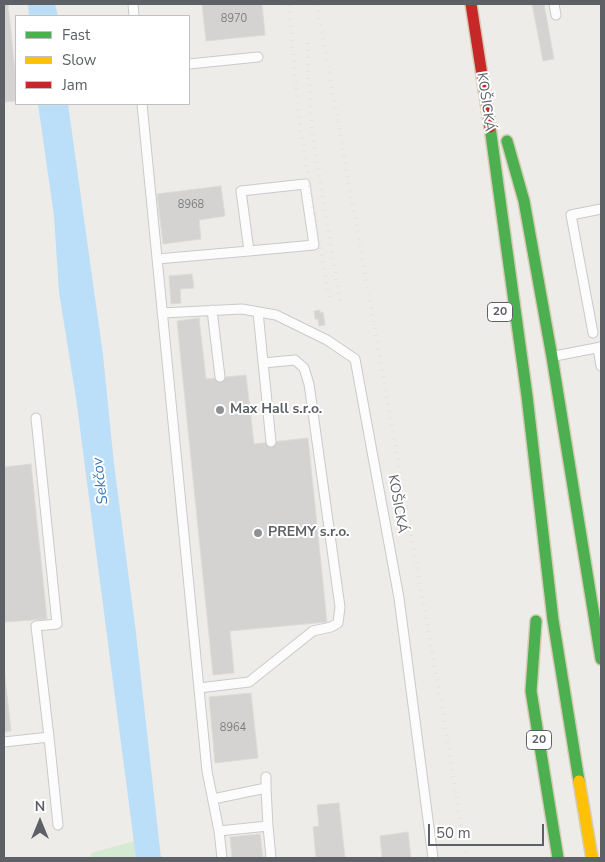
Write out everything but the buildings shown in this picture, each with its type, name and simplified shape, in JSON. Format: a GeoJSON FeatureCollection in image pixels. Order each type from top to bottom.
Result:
{"type":"FeatureCollection","features":[{"type":"Feature","properties":{"kind":"main road"},"geometry":{"type":"LineString","coordinates":[[471,4],[500,191],[526,387],[553,620],[592,858]]}},
{"type":"Feature","properties":{"kind":"main road"},"geometry":{"type":"LineString","coordinates":[[477,39],[524,202],[552,356],[601,659]]}},
{"type":"Feature","properties":{"kind":"main road","name":"20"},"geometry":{"type":"LineString","coordinates":[[544,669],[535,616],[531,691],[558,858]]}},
{"type":"Feature","properties":{"kind":"lane"},"geometry":{"type":"LineString","coordinates":[[554,4],[556,15]]}},
{"type":"Feature","properties":{"kind":"lane"},"geometry":{"type":"LineString","coordinates":[[190,64],[258,57]]}},
{"type":"Feature","properties":{"kind":"lane"},"geometry":{"type":"LineString","coordinates":[[142,105],[207,771],[219,831],[222,858]]}},
{"type":"Feature","properties":{"kind":"lane"},"geometry":{"type":"LineString","coordinates":[[157,260],[314,245],[305,184],[241,191],[249,251]]}},
{"type":"Feature","properties":{"kind":"lane"},"geometry":{"type":"LineString","coordinates":[[593,333],[570,215],[601,209]]}},
{"type":"Feature","properties":{"kind":"lane","name":"KOŠICKÁ"},"geometry":{"type":"LineString","coordinates":[[162,312],[242,309],[276,315],[327,340],[355,359],[399,598],[434,858]]}},
{"type":"Feature","properties":{"kind":"lane"},"geometry":{"type":"LineString","coordinates":[[212,310],[220,378]]}},
{"type":"Feature","properties":{"kind":"lane"},"geometry":{"type":"LineString","coordinates":[[258,312],[270,442]]}},
{"type":"Feature","properties":{"kind":"lane"},"geometry":{"type":"LineString","coordinates":[[552,356],[600,348],[601,366]]}},
{"type":"Feature","properties":{"kind":"lane"},"geometry":{"type":"LineString","coordinates":[[199,688],[249,682],[314,631],[331,627],[338,622],[340,607],[309,384],[304,368],[295,360],[263,363]]}},
{"type":"Feature","properties":{"kind":"lane"},"geometry":{"type":"LineString","coordinates":[[36,418],[57,624],[36,626],[58,825]]}},
{"type":"Feature","properties":{"kind":"lane"},"geometry":{"type":"LineString","coordinates":[[4,742],[49,737]]}},
{"type":"Feature","properties":{"kind":"lane"},"geometry":{"type":"LineString","coordinates":[[266,777],[271,858]]}},
{"type":"Feature","properties":{"kind":"lane"},"geometry":{"type":"LineString","coordinates":[[213,799],[266,788]]}},
{"type":"Feature","properties":{"kind":"lane"},"geometry":{"type":"LineString","coordinates":[[219,831],[268,826]]}},
{"type":"Feature","properties":{"kind":"green space"},"geometry":{"type":"Polygon","coordinates":[[[135,841],[136,858],[91,858],[91,853],[135,841]]]}},
{"type":"Feature","properties":{"kind":"water"},"geometry":{"type":"Polygon","coordinates":[[[28,4],[55,4],[58,15],[29,15],[28,4]]]}},
{"type":"Feature","properties":{"kind":"water","name":"Sekčov"},"geometry":{"type":"Polygon","coordinates":[[[38,105],[68,105],[103,355],[114,464],[136,633],[161,858],[136,858],[76,398],[59,292],[54,216],[38,105]]]}},
{"type":"Feature","properties":{"kind":"railway"},"geometry":{"type":"LineString","coordinates":[[317,4],[443,714],[466,858]]}},
{"type":"Feature","properties":{"kind":"railway"},"geometry":{"type":"LineString","coordinates":[[289,5],[300,129],[330,303]]}},
{"type":"Feature","properties":{"kind":"railway"},"geometry":{"type":"LineString","coordinates":[[307,43],[312,132],[340,301]]}},
{"type":"Feature","properties":{"kind":"traffic: fast"},"geometry":{"type":"LineString","coordinates":[[490,127],[527,396],[553,620],[579,781]]}},
{"type":"Feature","properties":{"kind":"traffic: fast"},"geometry":{"type":"LineString","coordinates":[[507,141],[524,201],[552,357],[601,659]]}},
{"type":"Feature","properties":{"kind":"traffic: fast"},"geometry":{"type":"LineString","coordinates":[[536,621],[531,691],[558,858]]}},
{"type":"Feature","properties":{"kind":"traffic: slow"},"geometry":{"type":"LineString","coordinates":[[579,781],[592,858]]}},
{"type":"Feature","properties":{"kind":"traffic: jam"},"geometry":{"type":"LineString","coordinates":[[471,4],[490,127]]}},
{"type":"Feature","properties":{"kind":"place","name":"Max Hall s.r.o."},"geometry":{"type":"Point","coordinates":[220,410]}},
{"type":"Feature","properties":{"kind":"place","name":"PREMY s.r.o."},"geometry":{"type":"Point","coordinates":[258,533]}}]}
